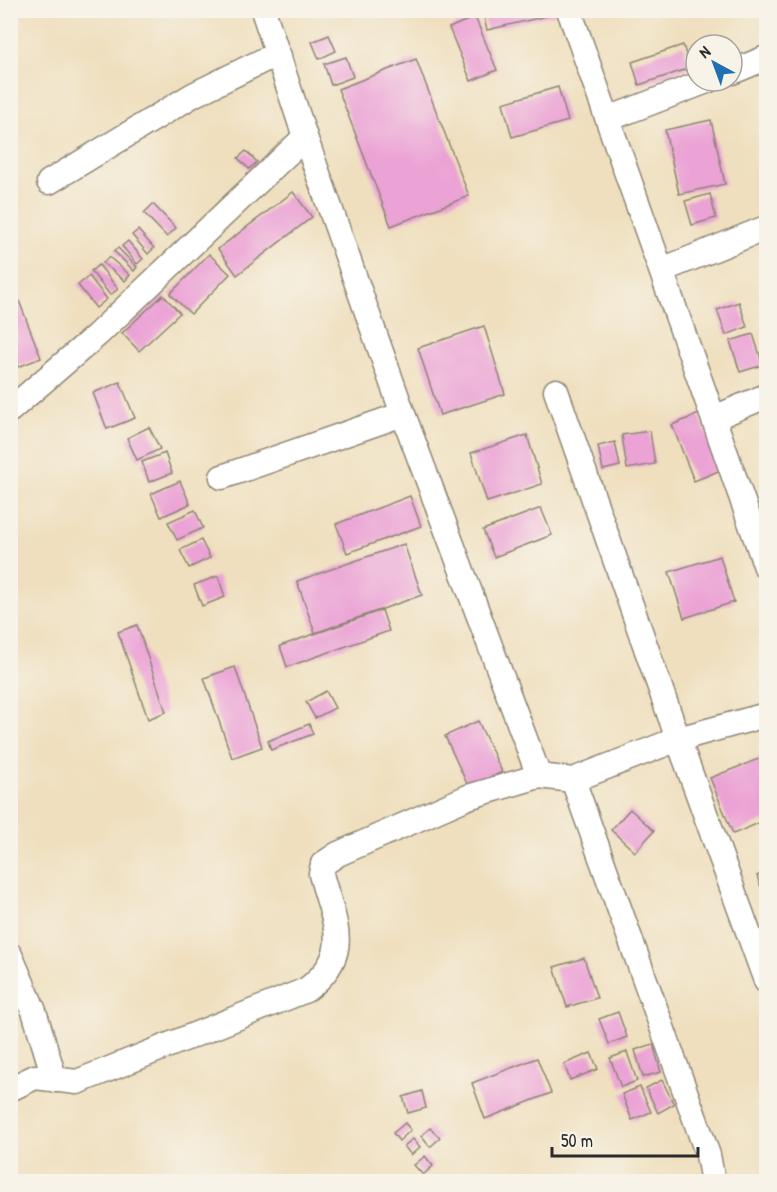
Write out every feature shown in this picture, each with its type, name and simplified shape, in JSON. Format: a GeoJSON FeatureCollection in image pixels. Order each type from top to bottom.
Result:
{"type":"FeatureCollection","features":[{"type":"Feature","properties":{"kind":"street"},"geometry":{"type":"LineString","coordinates":[[263,10],[305,137],[404,414],[539,776]]}},
{"type":"Feature","properties":{"kind":"street"},"geometry":{"type":"LineString","coordinates":[[569,10],[764,554]]}},
{"type":"Feature","properties":{"kind":"street"},"geometry":{"type":"LineString","coordinates":[[49,182],[193,96],[264,60],[279,56]]}},
{"type":"Feature","properties":{"kind":"street"},"geometry":{"type":"LineString","coordinates":[[744,67],[766,58]]}},
{"type":"Feature","properties":{"kind":"street"},"geometry":{"type":"LineString","coordinates":[[608,119],[684,90]]}},
{"type":"Feature","properties":{"kind":"street"},"geometry":{"type":"LineString","coordinates":[[10,411],[97,335],[305,137]]}},
{"type":"Feature","properties":{"kind":"street"},"geometry":{"type":"LineString","coordinates":[[662,270],[766,228]]}},
{"type":"Feature","properties":{"kind":"street"},"geometry":{"type":"LineString","coordinates":[[556,391],[766,981]]}},
{"type":"Feature","properties":{"kind":"street"},"geometry":{"type":"LineString","coordinates":[[714,418],[766,396]]}},
{"type":"Feature","properties":{"kind":"street"},"geometry":{"type":"LineString","coordinates":[[222,477],[404,414]]}},
{"type":"Feature","properties":{"kind":"street"},"geometry":{"type":"LineString","coordinates":[[10,1089],[35,1077],[77,1082],[306,990],[321,979],[330,968],[336,954],[338,940],[321,874],[323,864],[338,854],[468,797],[539,776],[573,780],[678,739],[766,715]]}},
{"type":"Feature","properties":{"kind":"street"},"geometry":{"type":"LineString","coordinates":[[573,780],[708,1155],[713,1182]]}},
{"type":"Feature","properties":{"kind":"street"},"geometry":{"type":"LineString","coordinates":[[10,955],[34,1011],[55,1080]]}},
{"type":"Feature","properties":{"kind":"building"},"geometry":{"type":"Polygon","coordinates":[[[482,10],[559,10],[560,13],[487,30],[482,10]]]}},
{"type":"Feature","properties":{"kind":"building"},"geometry":{"type":"Polygon","coordinates":[[[475,17],[497,70],[471,81],[449,28],[475,17]]]}},
{"type":"Feature","properties":{"kind":"building"},"geometry":{"type":"Polygon","coordinates":[[[329,35],[336,51],[319,59],[312,42],[329,35]]]}},
{"type":"Feature","properties":{"kind":"building"},"geometry":{"type":"Polygon","coordinates":[[[683,45],[684,48],[684,70],[639,85],[632,62],[683,45]]]}},
{"type":"Feature","properties":{"kind":"building"},"geometry":{"type":"Polygon","coordinates":[[[346,57],[353,77],[331,85],[324,64],[346,57]]]}},
{"type":"Feature","properties":{"kind":"building"},"geometry":{"type":"Polygon","coordinates":[[[416,59],[469,196],[391,226],[338,89],[416,59]]]}},
{"type":"Feature","properties":{"kind":"building"},"geometry":{"type":"Polygon","coordinates":[[[558,87],[568,121],[512,137],[503,103],[558,87]]]}},
{"type":"Feature","properties":{"kind":"building"},"geometry":{"type":"Polygon","coordinates":[[[711,120],[725,184],[679,194],[665,130],[711,120]]]}},
{"type":"Feature","properties":{"kind":"building"},"geometry":{"type":"Polygon","coordinates":[[[246,151],[257,162],[249,169],[238,158],[246,151]]]}},
{"type":"Feature","properties":{"kind":"building"},"geometry":{"type":"Polygon","coordinates":[[[293,192],[312,217],[237,275],[218,249],[293,192]]]}},
{"type":"Feature","properties":{"kind":"building"},"geometry":{"type":"Polygon","coordinates":[[[710,194],[716,218],[692,225],[685,201],[710,194]]]}},
{"type":"Feature","properties":{"kind":"building"},"geometry":{"type":"Polygon","coordinates":[[[153,204],[176,228],[167,237],[144,213],[153,204]]]}},
{"type":"Feature","properties":{"kind":"building"},"geometry":{"type":"Polygon","coordinates":[[[138,230],[154,248],[148,254],[132,235],[138,230]]]}},
{"type":"Feature","properties":{"kind":"building"},"geometry":{"type":"Polygon","coordinates":[[[128,241],[143,259],[137,264],[122,246],[128,241]]]}},
{"type":"Feature","properties":{"kind":"building"},"geometry":{"type":"Polygon","coordinates":[[[118,248],[137,267],[134,271],[114,251],[118,248]]]}},
{"type":"Feature","properties":{"kind":"building"},"geometry":{"type":"Polygon","coordinates":[[[209,254],[230,274],[191,314],[170,294],[209,254]]]}},
{"type":"Feature","properties":{"kind":"building"},"geometry":{"type":"Polygon","coordinates":[[[109,257],[130,275],[125,281],[103,263],[109,257]]]}},
{"type":"Feature","properties":{"kind":"building"},"geometry":{"type":"Polygon","coordinates":[[[99,265],[118,289],[110,295],[91,271],[99,265]]]}},
{"type":"Feature","properties":{"kind":"building"},"geometry":{"type":"Polygon","coordinates":[[[89,276],[107,299],[96,308],[78,285],[89,276]]]}},
{"type":"Feature","properties":{"kind":"building"},"geometry":{"type":"Polygon","coordinates":[[[10,277],[41,358],[10,370],[10,277]]]}},
{"type":"Feature","properties":{"kind":"building"},"geometry":{"type":"Polygon","coordinates":[[[163,295],[180,313],[139,351],[122,333],[163,295]]]}},
{"type":"Feature","properties":{"kind":"building"},"geometry":{"type":"Polygon","coordinates":[[[739,302],[747,327],[726,335],[717,310],[739,302]]]}},
{"type":"Feature","properties":{"kind":"building"},"geometry":{"type":"Polygon","coordinates":[[[484,326],[505,394],[440,415],[418,348],[484,326]]]}},
{"type":"Feature","properties":{"kind":"building"},"geometry":{"type":"Polygon","coordinates":[[[753,334],[763,365],[740,372],[730,341],[753,334]]]}},
{"type":"Feature","properties":{"kind":"building"},"geometry":{"type":"Polygon","coordinates":[[[120,382],[135,418],[107,429],[93,393],[120,382]]]}},
{"type":"Feature","properties":{"kind":"building"},"geometry":{"type":"Polygon","coordinates":[[[699,414],[721,470],[694,481],[672,425],[699,414]]]}},
{"type":"Feature","properties":{"kind":"building"},"geometry":{"type":"Polygon","coordinates":[[[149,427],[160,449],[137,460],[127,438],[149,427]]]}},
{"type":"Feature","properties":{"kind":"building"},"geometry":{"type":"Polygon","coordinates":[[[650,431],[655,464],[627,469],[622,435],[650,431]]]}},
{"type":"Feature","properties":{"kind":"building"},"geometry":{"type":"Polygon","coordinates":[[[527,435],[542,484],[487,502],[471,453],[527,435]]]}},
{"type":"Feature","properties":{"kind":"building"},"geometry":{"type":"Polygon","coordinates":[[[615,442],[620,466],[603,470],[598,446],[615,442]]]}},
{"type":"Feature","properties":{"kind":"building"},"geometry":{"type":"Polygon","coordinates":[[[165,453],[172,473],[149,482],[142,462],[165,453]]]}},
{"type":"Feature","properties":{"kind":"building"},"geometry":{"type":"Polygon","coordinates":[[[180,481],[190,504],[161,517],[151,494],[180,481]]]}},
{"type":"Feature","properties":{"kind":"building"},"geometry":{"type":"Polygon","coordinates":[[[410,496],[421,526],[347,553],[336,524],[410,496]]]}},
{"type":"Feature","properties":{"kind":"building"},"geometry":{"type":"Polygon","coordinates":[[[541,508],[552,535],[494,557],[483,530],[541,508]]]}},
{"type":"Feature","properties":{"kind":"building"},"geometry":{"type":"Polygon","coordinates":[[[195,510],[203,528],[177,540],[168,522],[195,510]]]}},
{"type":"Feature","properties":{"kind":"building"},"geometry":{"type":"Polygon","coordinates":[[[201,540],[210,558],[189,568],[180,550],[201,540]]]}},
{"type":"Feature","properties":{"kind":"building"},"geometry":{"type":"Polygon","coordinates":[[[404,544],[422,595],[315,633],[297,581],[404,544]]]}},
{"type":"Feature","properties":{"kind":"building"},"geometry":{"type":"Polygon","coordinates":[[[720,556],[734,602],[684,618],[669,572],[720,556]]]}},
{"type":"Feature","properties":{"kind":"building"},"geometry":{"type":"Polygon","coordinates":[[[218,576],[225,597],[202,606],[194,585],[218,576]]]}},
{"type":"Feature","properties":{"kind":"building"},"geometry":{"type":"Polygon","coordinates":[[[382,610],[389,631],[287,667],[280,646],[382,610]]]}},
{"type":"Feature","properties":{"kind":"building"},"geometry":{"type":"Polygon","coordinates":[[[137,625],[166,712],[148,719],[118,632],[137,625]]]}},
{"type":"Feature","properties":{"kind":"building"},"geometry":{"type":"Polygon","coordinates":[[[235,667],[262,747],[232,758],[204,678],[235,667]]]}},
{"type":"Feature","properties":{"kind":"building"},"geometry":{"type":"Polygon","coordinates":[[[326,691],[335,708],[315,718],[306,702],[326,691]]]}},
{"type":"Feature","properties":{"kind":"building"},"geometry":{"type":"Polygon","coordinates":[[[478,721],[502,772],[469,788],[445,736],[478,721]]]}},
{"type":"Feature","properties":{"kind":"building"},"geometry":{"type":"Polygon","coordinates":[[[309,724],[313,734],[271,750],[268,741],[309,724]]]}},
{"type":"Feature","properties":{"kind":"building"},"geometry":{"type":"Polygon","coordinates":[[[766,756],[766,820],[733,834],[710,778],[766,756]]]}},
{"type":"Feature","properties":{"kind":"building"},"geometry":{"type":"Polygon","coordinates":[[[630,809],[654,831],[635,852],[611,830],[630,809]]]}},
{"type":"Feature","properties":{"kind":"building"},"geometry":{"type":"Polygon","coordinates":[[[766,872],[766,897],[765,898],[757,876],[766,872]]]}},
{"type":"Feature","properties":{"kind":"building"},"geometry":{"type":"Polygon","coordinates":[[[584,958],[597,998],[567,1007],[554,967],[584,958]]]}},
{"type":"Feature","properties":{"kind":"building"},"geometry":{"type":"Polygon","coordinates":[[[618,1012],[627,1037],[609,1044],[599,1019],[618,1012]]]}},
{"type":"Feature","properties":{"kind":"building"},"geometry":{"type":"Polygon","coordinates":[[[653,1044],[661,1072],[643,1077],[635,1050],[653,1044]]]}},
{"type":"Feature","properties":{"kind":"building"},"geometry":{"type":"Polygon","coordinates":[[[627,1052],[637,1081],[621,1087],[610,1058],[627,1052]]]}},
{"type":"Feature","properties":{"kind":"building"},"geometry":{"type":"Polygon","coordinates":[[[591,1053],[598,1069],[570,1080],[564,1064],[591,1053]]]}},
{"type":"Feature","properties":{"kind":"building"},"geometry":{"type":"Polygon","coordinates":[[[537,1058],[551,1093],[485,1119],[472,1083],[537,1058]]]}},
{"type":"Feature","properties":{"kind":"building"},"geometry":{"type":"Polygon","coordinates":[[[662,1080],[674,1104],[658,1113],[646,1088],[662,1080]]]}},
{"type":"Feature","properties":{"kind":"building"},"geometry":{"type":"Polygon","coordinates":[[[640,1087],[651,1112],[632,1120],[622,1094],[640,1087]]]}},
{"type":"Feature","properties":{"kind":"building"},"geometry":{"type":"Polygon","coordinates":[[[422,1091],[426,1108],[408,1113],[403,1097],[422,1091]]]}},
{"type":"Feature","properties":{"kind":"building"},"geometry":{"type":"Polygon","coordinates":[[[405,1123],[411,1130],[399,1141],[393,1133],[405,1123]]]}},
{"type":"Feature","properties":{"kind":"building"},"geometry":{"type":"Polygon","coordinates":[[[430,1128],[440,1138],[430,1147],[421,1136],[430,1128]]]}},
{"type":"Feature","properties":{"kind":"building"},"geometry":{"type":"Polygon","coordinates":[[[413,1139],[420,1147],[411,1155],[404,1146],[413,1139]]]}},
{"type":"Feature","properties":{"kind":"building"},"geometry":{"type":"Polygon","coordinates":[[[425,1156],[433,1166],[423,1175],[414,1165],[425,1156]]]}}]}
